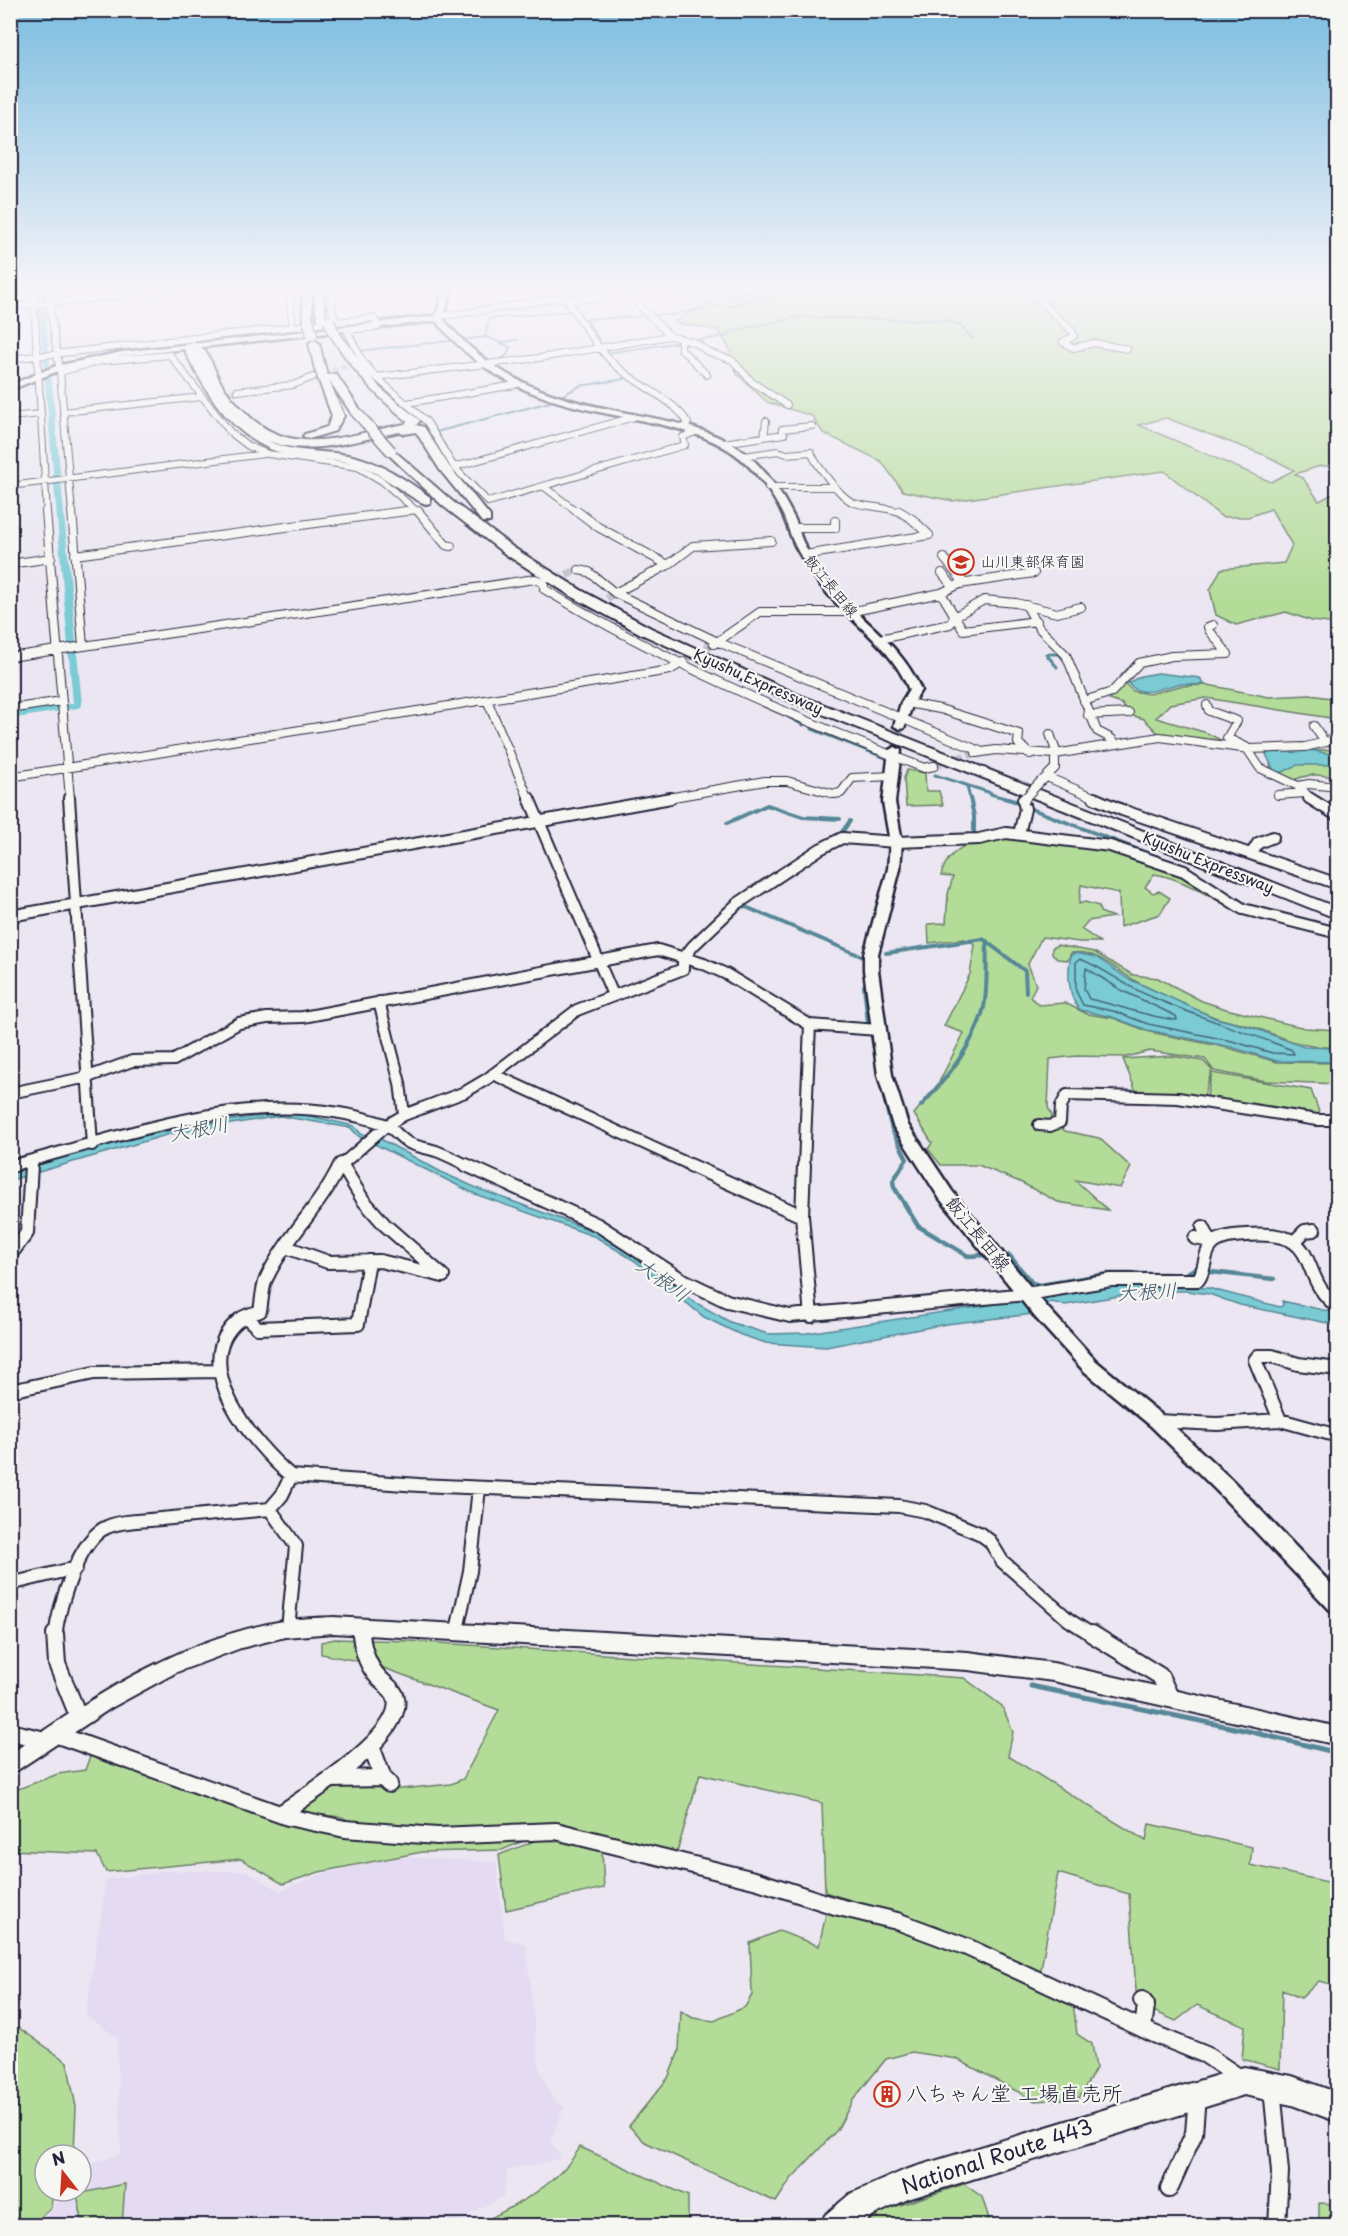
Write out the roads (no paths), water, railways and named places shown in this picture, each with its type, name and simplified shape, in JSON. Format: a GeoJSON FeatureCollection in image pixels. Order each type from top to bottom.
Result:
{"type":"FeatureCollection","features":[{"type":"Feature","properties":{"kind":"highway"},"geometry":{"type":"LineString","coordinates":[[214,392],[257,434],[260,442],[284,451],[356,460],[380,469],[490,542],[579,593]]}},
{"type":"Feature","properties":{"kind":"highway"},"geometry":{"type":"LineString","coordinates":[[257,434],[286,438],[321,434],[337,423],[338,416],[329,392]]}},
{"type":"Feature","properties":{"kind":"highway","name":"Kyushu Expressway"},"geometry":{"type":"LineString","coordinates":[[345,392],[442,501],[508,548],[579,593],[656,635],[790,697],[1338,914]]}},
{"type":"Feature","properties":{"kind":"highway","name":"Kyushu Expressway"},"geometry":{"type":"LineString","coordinates":[[355,392],[362,411]]}},
{"type":"Feature","properties":{"kind":"highway"},"geometry":{"type":"LineString","coordinates":[[382,392],[414,421],[411,428]]}},
{"type":"Feature","properties":{"kind":"highway"},"geometry":{"type":"LineString","coordinates":[[257,434],[276,440],[309,443],[411,428],[420,429],[444,468],[486,519]]}},
{"type":"Feature","properties":{"kind":"highway","name":"Kyushu Expressway"},"geometry":{"type":"LineString","coordinates":[[396,450],[486,519],[591,588],[735,663],[1016,780],[1338,905]]}},
{"type":"Feature","properties":{"kind":"highway"},"geometry":{"type":"LineString","coordinates":[[1258,2082],[1302,2092],[1338,2108]]}},
{"type":"Feature","properties":{"kind":"highway","name":"National Route 443"},"geometry":{"type":"LineString","coordinates":[[836,2226],[861,2205],[905,2185],[1197,2095],[1258,2082]]}},
{"type":"Feature","properties":{"kind":"main road","name":"飯江長田線"},"geometry":{"type":"LineString","coordinates":[[535,392],[564,403],[684,428],[723,443],[744,456],[788,515],[796,539],[805,555],[849,612],[880,639],[910,673],[915,690],[907,703],[901,723]]}},
{"type":"Feature","properties":{"kind":"main road","name":"飯江長田線"},"geometry":{"type":"LineString","coordinates":[[894,753],[889,802],[896,842],[894,869],[871,954],[872,987],[885,1075],[901,1126],[910,1144],[946,1195],[1032,1301],[1089,1366],[1157,1421],[1225,1486],[1338,1605]]}},
{"type":"Feature","properties":{"kind":"street"},"geometry":{"type":"LineString","coordinates":[[39,392],[44,482],[78,904],[92,1145]]}},
{"type":"Feature","properties":{"kind":"street"},"geometry":{"type":"LineString","coordinates":[[61,392],[84,646]]}},
{"type":"Feature","properties":{"kind":"street"},"geometry":{"type":"LineString","coordinates":[[198,392],[230,432],[248,446],[268,453],[357,467],[382,481],[417,510],[446,545],[451,546]]}},
{"type":"Feature","properties":{"kind":"street"},"geometry":{"type":"LineString","coordinates":[[394,392],[427,422],[454,467],[488,502],[685,445],[683,437],[695,432]]}},
{"type":"Feature","properties":{"kind":"street"},"geometry":{"type":"LineString","coordinates":[[407,403],[471,392]]}},
{"type":"Feature","properties":{"kind":"street"},"geometry":{"type":"LineString","coordinates":[[651,392],[681,411],[688,423],[684,428]]}},
{"type":"Feature","properties":{"kind":"street"},"geometry":{"type":"LineString","coordinates":[[768,392],[787,405]]}},
{"type":"Feature","properties":{"kind":"street"},"geometry":{"type":"LineString","coordinates":[[63,412],[202,397]]}},
{"type":"Feature","properties":{"kind":"street"},"geometry":{"type":"LineString","coordinates":[[10,417],[41,414]]}},
{"type":"Feature","properties":{"kind":"street"},"geometry":{"type":"LineString","coordinates":[[454,467],[634,417]]}},
{"type":"Feature","properties":{"kind":"street"},"geometry":{"type":"LineString","coordinates":[[764,437],[766,421]]}},
{"type":"Feature","properties":{"kind":"street"},"geometry":{"type":"LineString","coordinates":[[723,443],[784,434],[782,429],[812,426]]}},
{"type":"Feature","properties":{"kind":"street"},"geometry":{"type":"LineString","coordinates":[[744,456],[778,451],[787,454],[811,452],[817,467],[852,502],[888,505],[921,525],[929,535],[805,555]]}},
{"type":"Feature","properties":{"kind":"street"},"geometry":{"type":"LineString","coordinates":[[10,486],[268,453]]}},
{"type":"Feature","properties":{"kind":"street"},"geometry":{"type":"LineString","coordinates":[[543,486],[598,527],[668,565]]}},
{"type":"Feature","properties":{"kind":"street"},"geometry":{"type":"LineString","coordinates":[[768,487],[835,487]]}},
{"type":"Feature","properties":{"kind":"street"},"geometry":{"type":"LineString","coordinates":[[75,555],[417,510]]}},
{"type":"Feature","properties":{"kind":"street"},"geometry":{"type":"LineString","coordinates":[[794,528],[835,528],[835,521]]}},
{"type":"Feature","properties":{"kind":"street"},"geometry":{"type":"LineString","coordinates":[[615,593],[668,565],[693,546],[723,542],[751,544],[771,542]]}},
{"type":"Feature","properties":{"kind":"street"},"geometry":{"type":"LineString","coordinates":[[10,564],[51,558]]}},
{"type":"Feature","properties":{"kind":"street"},"geometry":{"type":"LineString","coordinates":[[944,558],[964,584]]}},
{"type":"Feature","properties":{"kind":"street"},"geometry":{"type":"LineString","coordinates":[[579,570],[589,572],[615,593],[715,644],[976,753],[1056,754],[1160,737],[1249,749],[1305,747],[1338,739]]}},
{"type":"Feature","properties":{"kind":"street"},"geometry":{"type":"LineString","coordinates":[[942,573],[953,587]]}},
{"type":"Feature","properties":{"kind":"street"},"geometry":{"type":"LineString","coordinates":[[715,644],[760,612],[849,612],[941,593],[964,584],[1034,573]]}},
{"type":"Feature","properties":{"kind":"street"},"geometry":{"type":"LineString","coordinates":[[10,657],[535,579],[544,583],[544,589],[584,613],[790,716],[894,753],[924,768],[934,766]]}},
{"type":"Feature","properties":{"kind":"street"},"geometry":{"type":"LineString","coordinates":[[941,593],[963,630],[1037,621]]}},
{"type":"Feature","properties":{"kind":"street"},"geometry":{"type":"LineString","coordinates":[[880,639],[950,624],[954,617],[984,600],[1026,605],[1057,613],[1081,607]]}},
{"type":"Feature","properties":{"kind":"street"},"geometry":{"type":"LineString","coordinates":[[1026,605],[1039,628],[1066,655],[1088,715],[1097,731],[1112,739],[1115,744]]}},
{"type":"Feature","properties":{"kind":"street"},"geometry":{"type":"LineString","coordinates":[[1084,701],[1112,692],[1139,663],[1172,656],[1228,654],[1209,630],[1208,627],[1213,625]]}},
{"type":"Feature","properties":{"kind":"street"},"geometry":{"type":"LineString","coordinates":[[1183,646],[1192,656]]}},
{"type":"Feature","properties":{"kind":"street"},"geometry":{"type":"LineString","coordinates":[[10,777],[670,670],[682,662]]}},
{"type":"Feature","properties":{"kind":"street"},"geometry":{"type":"LineString","coordinates":[[487,700],[613,994]]}},
{"type":"Feature","properties":{"kind":"street"},"geometry":{"type":"LineString","coordinates":[[10,709],[62,701]]}},
{"type":"Feature","properties":{"kind":"street"},"geometry":{"type":"LineString","coordinates":[[907,703],[957,714],[1019,734],[1018,743],[1030,754]]}},
{"type":"Feature","properties":{"kind":"street"},"geometry":{"type":"LineString","coordinates":[[1207,705],[1209,711],[1237,721],[1227,738],[1249,749],[1260,768],[1298,786],[1317,804],[1338,816]]}},
{"type":"Feature","properties":{"kind":"street"},"geometry":{"type":"LineString","coordinates":[[1088,715],[1129,713]]}},
{"type":"Feature","properties":{"kind":"street"},"geometry":{"type":"LineString","coordinates":[[1314,726],[1324,741]]}},
{"type":"Feature","properties":{"kind":"street"},"geometry":{"type":"LineString","coordinates":[[1019,834],[1022,815],[1026,808],[1023,800],[1055,768],[1056,754],[1050,734]]}},
{"type":"Feature","properties":{"kind":"street"},"geometry":{"type":"LineString","coordinates":[[10,916],[773,780],[834,794],[841,793],[852,777],[891,776]]}},
{"type":"Feature","properties":{"kind":"street"},"geometry":{"type":"LineString","coordinates":[[1044,779],[1122,810],[1338,884]]}},
{"type":"Feature","properties":{"kind":"street"},"geometry":{"type":"LineString","coordinates":[[1298,786],[1309,784],[1338,787]]}},
{"type":"Feature","properties":{"kind":"street"},"geometry":{"type":"LineString","coordinates":[[1278,795],[1305,793]]}},
{"type":"Feature","properties":{"kind":"street"},"geometry":{"type":"LineString","coordinates":[[1317,804],[1328,802]]}},
{"type":"Feature","properties":{"kind":"street"},"geometry":{"type":"LineString","coordinates":[[1170,1697],[1160,1676],[1069,1620],[1002,1561],[990,1541],[979,1533],[925,1510],[898,1506],[479,1488],[291,1476],[282,1469],[249,1431],[228,1395],[220,1371],[223,1345],[239,1320],[260,1311],[265,1281],[286,1247],[331,1185],[340,1163],[387,1125],[404,1115],[465,1092],[494,1074],[577,1010],[613,994],[683,969],[682,959],[693,945],[737,904],[820,849],[842,838],[896,842],[979,839],[1006,833],[1110,846],[1184,871],[1243,909],[1338,933]]}},
{"type":"Feature","properties":{"kind":"street"},"geometry":{"type":"LineString","coordinates":[[1251,854],[1258,843],[1273,837]]}},
{"type":"Feature","properties":{"kind":"street"},"geometry":{"type":"LineString","coordinates":[[10,1093],[88,1077],[132,1061],[174,1060],[239,1023],[267,1018],[303,1017],[658,950],[704,964],[726,974],[810,1025],[878,1030]]}},
{"type":"Feature","properties":{"kind":"street"},"geometry":{"type":"LineString","coordinates":[[379,1002],[400,1083],[404,1115]]}},
{"type":"Feature","properties":{"kind":"street"},"geometry":{"type":"LineString","coordinates":[[810,1025],[802,1216],[811,1316]]}},
{"type":"Feature","properties":{"kind":"street"},"geometry":{"type":"LineString","coordinates":[[494,1074],[802,1216]]}},
{"type":"Feature","properties":{"kind":"street"},"geometry":{"type":"LineString","coordinates":[[1039,1125],[1050,1126],[1060,1122],[1061,1106],[1067,1095],[1178,1098],[1317,1120],[1338,1120]]}},
{"type":"Feature","properties":{"kind":"street"},"geometry":{"type":"LineString","coordinates":[[10,1166],[31,1163],[136,1130],[250,1108],[333,1112],[387,1125],[408,1143],[438,1152],[598,1225],[681,1279],[727,1301],[767,1312],[811,1316],[1032,1301],[1111,1280],[1147,1278],[1198,1280],[1203,1276],[1212,1242]]}},
{"type":"Feature","properties":{"kind":"street"},"geometry":{"type":"LineString","coordinates":[[10,1255],[27,1233],[31,1163]]}},
{"type":"Feature","properties":{"kind":"street"},"geometry":{"type":"LineString","coordinates":[[286,1247],[328,1262],[380,1261],[443,1276],[385,1226],[363,1200],[340,1163]]}},
{"type":"Feature","properties":{"kind":"street"},"geometry":{"type":"LineString","coordinates":[[1203,1227],[1212,1242]]}},
{"type":"Feature","properties":{"kind":"street"},"geometry":{"type":"LineString","coordinates":[[1295,1241],[1305,1231],[1314,1230]]}},
{"type":"Feature","properties":{"kind":"street"},"geometry":{"type":"LineString","coordinates":[[1195,1238],[1212,1242],[1235,1236],[1265,1234],[1295,1241],[1306,1251],[1330,1303],[1338,1307]]}},
{"type":"Feature","properties":{"kind":"street"},"geometry":{"type":"LineString","coordinates":[[246,1317],[258,1328],[300,1329],[357,1324],[369,1261]]}},
{"type":"Feature","properties":{"kind":"street"},"geometry":{"type":"LineString","coordinates":[[1280,1420],[1255,1360],[1258,1356],[1272,1356],[1298,1364],[1338,1369]]}},
{"type":"Feature","properties":{"kind":"street"},"geometry":{"type":"LineString","coordinates":[[10,1391],[66,1377],[94,1373],[220,1371]]}},
{"type":"Feature","properties":{"kind":"street"},"geometry":{"type":"LineString","coordinates":[[1157,1421],[1217,1424],[1280,1420],[1309,1426],[1338,1436]]}},
{"type":"Feature","properties":{"kind":"street"},"geometry":{"type":"LineString","coordinates":[[79,1718],[62,1680],[54,1645],[60,1614],[76,1568],[93,1535],[105,1528],[129,1523],[270,1509],[282,1495],[291,1476]]}},
{"type":"Feature","properties":{"kind":"street"},"geometry":{"type":"LineString","coordinates":[[457,1630],[470,1571],[479,1488]]}},
{"type":"Feature","properties":{"kind":"street"},"geometry":{"type":"LineString","coordinates":[[270,1509],[296,1546],[288,1629]]}},
{"type":"Feature","properties":{"kind":"street"},"geometry":{"type":"LineString","coordinates":[[10,1584],[76,1568]]}},
{"type":"Feature","properties":{"kind":"street"},"geometry":{"type":"LineString","coordinates":[[10,1766],[79,1718],[146,1677],[194,1654],[288,1629],[333,1625],[457,1630],[968,1661],[1053,1672],[1338,1736]]}},
{"type":"Feature","properties":{"kind":"street"},"geometry":{"type":"LineString","coordinates":[[280,1814],[331,1779],[371,1746],[393,1723],[398,1707],[394,1693],[369,1667],[362,1635]]}},
{"type":"Feature","properties":{"kind":"street"},"geometry":{"type":"LineString","coordinates":[[10,1732],[50,1737],[280,1814],[345,1828],[437,1836],[556,1831],[735,1875],[835,1906],[897,1921],[967,1947],[1143,2029],[1206,2055],[1258,2082],[1280,2172],[1277,2226]]}},
{"type":"Feature","properties":{"kind":"street"},"geometry":{"type":"LineString","coordinates":[[331,1779],[386,1781],[371,1746]]}},
{"type":"Feature","properties":{"kind":"street"},"geometry":{"type":"LineString","coordinates":[[1142,2000],[1146,2005],[1143,2029]]}},
{"type":"Feature","properties":{"kind":"street"},"geometry":{"type":"LineString","coordinates":[[1169,2189],[1191,2145],[1199,2111],[1197,2095]]}},
{"type":"Feature","properties":{"kind":"water"},"geometry":{"type":"Polygon","coordinates":[[[1158,673],[1200,678],[1204,684],[1179,684],[1145,692],[1133,688],[1128,683],[1141,676],[1158,673]]]}},
{"type":"Feature","properties":{"kind":"water"},"geometry":{"type":"Polygon","coordinates":[[[1310,750],[1337,755],[1337,765],[1297,765],[1275,773],[1266,754],[1271,751],[1310,750]]]}},
{"type":"Feature","properties":{"kind":"water"},"geometry":{"type":"Polygon","coordinates":[[[1075,953],[1096,957],[1127,978],[1215,1018],[1254,1028],[1304,1047],[1337,1048],[1337,1062],[1277,1061],[1231,1047],[1147,1030],[1112,1017],[1080,1010],[1073,999],[1069,976],[1071,955],[1075,953]]]}},
{"type":"Feature","properties":{"kind":"water","name":"大根川"},"geometry":{"type":"Polygon","coordinates":[[[301,1114],[354,1126],[361,1134],[377,1137],[443,1173],[479,1189],[604,1235],[645,1261],[691,1300],[730,1322],[768,1334],[807,1333],[1113,1286],[1208,1288],[1280,1307],[1283,1305],[1282,1301],[1337,1313],[1337,1325],[1240,1305],[1209,1294],[1186,1291],[1149,1291],[1065,1305],[1051,1302],[1034,1314],[946,1324],[826,1347],[766,1343],[741,1335],[704,1317],[635,1261],[596,1237],[475,1194],[358,1136],[351,1128],[280,1116],[170,1134],[11,1180],[10,1174],[127,1140],[232,1120],[301,1114]]]}},
{"type":"Feature","properties":{"kind":"waterway"},"geometry":{"type":"LineString","coordinates":[[10,716],[78,705],[50,392]]}},
{"type":"Feature","properties":{"kind":"waterway"},"geometry":{"type":"LineString","coordinates":[[446,447],[436,432],[550,402],[568,392]]}},
{"type":"Feature","properties":{"kind":"waterway"},"geometry":{"type":"LineString","coordinates":[[1057,667],[1046,654],[1059,654],[1066,662]]}},
{"type":"Feature","properties":{"kind":"waterway"},"geometry":{"type":"LineString","coordinates":[[790,718],[803,725]]}},
{"type":"Feature","properties":{"kind":"waterway"},"geometry":{"type":"LineString","coordinates":[[812,729],[886,758]]}},
{"type":"Feature","properties":{"kind":"waterway"},"geometry":{"type":"LineString","coordinates":[[935,775],[991,793]]}},
{"type":"Feature","properties":{"kind":"waterway"},"geometry":{"type":"LineString","coordinates":[[967,786],[970,799]]}},
{"type":"Feature","properties":{"kind":"waterway"},"geometry":{"type":"LineString","coordinates":[[990,794],[1009,799]]}},
{"type":"Feature","properties":{"kind":"waterway"},"geometry":{"type":"LineString","coordinates":[[970,798],[974,816],[974,837]]}},
{"type":"Feature","properties":{"kind":"waterway"},"geometry":{"type":"LineString","coordinates":[[1004,798],[1018,802]]}},
{"type":"Feature","properties":{"kind":"waterway"},"geometry":{"type":"LineString","coordinates":[[727,823],[767,805],[803,817],[840,819]]}},
{"type":"Feature","properties":{"kind":"waterway"},"geometry":{"type":"LineString","coordinates":[[1029,808],[1163,859]]}},
{"type":"Feature","properties":{"kind":"waterway"},"geometry":{"type":"LineString","coordinates":[[848,835],[842,832],[850,821]]}},
{"type":"Feature","properties":{"kind":"waterway"},"geometry":{"type":"LineString","coordinates":[[741,905],[861,956]]}},
{"type":"Feature","properties":{"kind":"waterway"},"geometry":{"type":"LineString","coordinates":[[886,953],[983,939],[987,942]]}},
{"type":"Feature","properties":{"kind":"waterway"},"geometry":{"type":"LineString","coordinates":[[921,1106],[958,1060],[980,1021],[986,991],[987,942]]}},
{"type":"Feature","properties":{"kind":"waterway"},"geometry":{"type":"LineString","coordinates":[[987,942],[1025,971],[1026,992]]}},
{"type":"Feature","properties":{"kind":"waterway"},"geometry":{"type":"LineString","coordinates":[[864,986],[868,1023]]}},
{"type":"Feature","properties":{"kind":"waterway"},"geometry":{"type":"LineString","coordinates":[[868,1033],[871,1033],[878,1070]]}},
{"type":"Feature","properties":{"kind":"waterway"},"geometry":{"type":"LineString","coordinates":[[881,1086],[892,1130],[907,1159],[902,1166]]}},
{"type":"Feature","properties":{"kind":"waterway"},"geometry":{"type":"LineString","coordinates":[[903,1165],[893,1181],[894,1187],[918,1226],[968,1256],[986,1255]]}},
{"type":"Feature","properties":{"kind":"waterway"},"geometry":{"type":"LineString","coordinates":[[1009,1255],[1032,1283],[1040,1285],[1107,1274],[1168,1274]]}},
{"type":"Feature","properties":{"kind":"waterway"},"geometry":{"type":"LineString","coordinates":[[1184,1275],[1196,1268]]}},
{"type":"Feature","properties":{"kind":"waterway"},"geometry":{"type":"LineString","coordinates":[[1211,1272],[1274,1279]]}},
{"type":"Feature","properties":{"kind":"waterway"},"geometry":{"type":"LineString","coordinates":[[1031,1686],[1244,1730],[1338,1753]]}},
{"type":"Feature","properties":{"kind":"tunnel"},"geometry":{"type":"LineString","coordinates":[[202,397],[229,392]]}},
{"type":"Feature","properties":{"kind":"tunnel"},"geometry":{"type":"LineString","coordinates":[[544,583],[579,570]]}},
{"type":"Feature","properties":{"kind":"tunnel"},"geometry":{"type":"LineString","coordinates":[[587,612],[615,593]]}},
{"type":"Feature","properties":{"kind":"tunnel"},"geometry":{"type":"LineString","coordinates":[[685,660],[711,645]]}},
{"type":"Feature","properties":{"kind":"tunnel"},"geometry":{"type":"LineString","coordinates":[[895,750],[900,726]]}},
{"type":"Feature","properties":{"kind":"tunnel"},"geometry":{"type":"LineString","coordinates":[[934,766],[972,754]]}},
{"type":"Feature","properties":{"kind":"place","name":"山川東部保育園"},"geometry":{"type":"Point","coordinates":[961,562]}},
{"type":"Feature","properties":{"kind":"place","name":"八ちゃん堂 工場直売所"},"geometry":{"type":"Point","coordinates":[887,2094]}}]}
